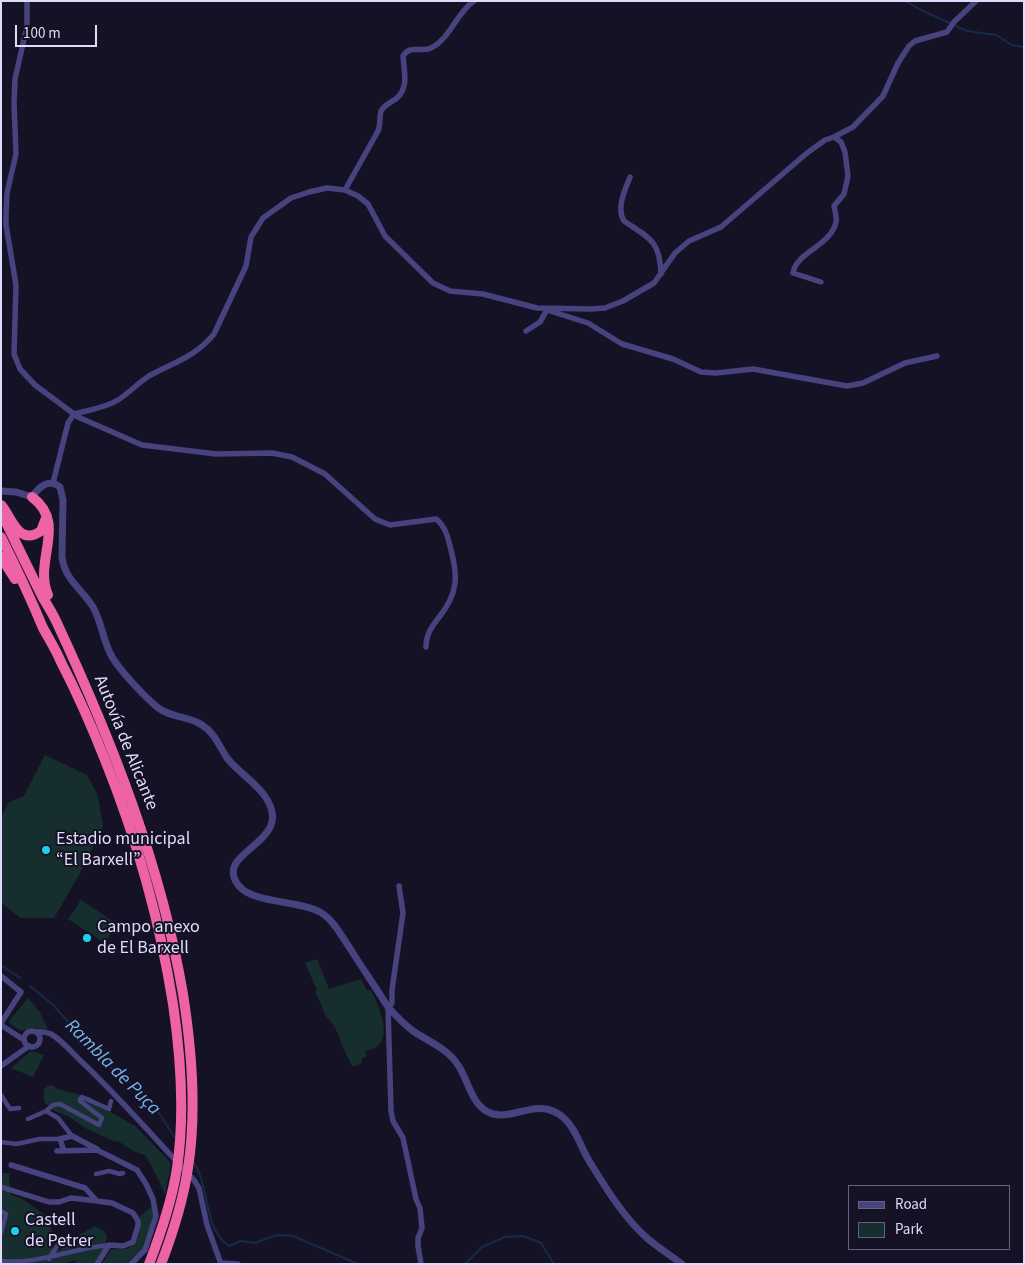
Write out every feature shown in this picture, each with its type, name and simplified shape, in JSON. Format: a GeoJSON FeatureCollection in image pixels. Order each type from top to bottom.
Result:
{"type":"FeatureCollection","features":[{"type":"Feature","properties":{"kind":"highway"},"geometry":{"type":"LineString","coordinates":[[32,497],[45,512],[49,525],[43,576],[44,587],[56,620]]}},
{"type":"Feature","properties":{"kind":"highway"},"geometry":{"type":"LineString","coordinates":[[1,505],[17,530],[29,536],[34,536],[44,528],[45,512]]}},
{"type":"Feature","properties":{"kind":"highway","name":"Autovía de Alicante"},"geometry":{"type":"LineString","coordinates":[[1,512],[56,620],[115,756],[138,820],[162,897],[176,957],[188,1024],[193,1088],[188,1168],[180,1205],[161,1264]]}},
{"type":"Feature","properties":{"kind":"highway","name":"Autovía de Alicante"},"geometry":{"type":"LineString","coordinates":[[1,537],[44,629],[62,662],[105,761],[151,900],[167,969],[178,1038],[182,1115],[178,1162],[170,1203],[149,1264]]}},
{"type":"Feature","properties":{"kind":"highway"},"geometry":{"type":"LineString","coordinates":[[1,557],[44,629]]}},
{"type":"Feature","properties":{"kind":"street"},"geometry":{"type":"LineString","coordinates":[[27,1],[27,26],[15,79],[16,154],[7,193],[6,215],[16,285],[14,354],[20,368],[35,385],[78,417],[142,445],[216,454],[272,453],[292,457],[325,474],[375,519],[390,524],[436,519],[444,525],[456,570],[455,585],[450,602],[433,624],[426,638],[426,647]]}},
{"type":"Feature","properties":{"kind":"street"},"geometry":{"type":"LineString","coordinates":[[345,190],[378,131],[380,113],[402,91],[405,82],[403,56],[406,51],[413,48],[422,50],[431,48],[442,40],[460,13],[474,1]]}},
{"type":"Feature","properties":{"kind":"street"},"geometry":{"type":"LineString","coordinates":[[547,310],[605,308],[649,287],[676,253],[689,241],[721,227],[807,153],[825,140],[852,127],[883,96],[898,63],[912,43],[947,32],[954,22],[976,1]]}},
{"type":"Feature","properties":{"kind":"street"},"geometry":{"type":"LineString","coordinates":[[821,282],[793,273],[800,261],[828,238],[836,221],[834,206],[844,194],[848,176],[845,152],[841,142],[834,137]]}},
{"type":"Feature","properties":{"kind":"street"},"geometry":{"type":"LineString","coordinates":[[630,177],[620,210],[621,217],[649,236],[656,247],[661,274]]}},
{"type":"Feature","properties":{"kind":"street"},"geometry":{"type":"LineString","coordinates":[[53,483],[68,423],[74,414],[102,407],[118,400],[147,377],[190,356],[206,344],[214,334],[246,266],[251,236],[263,218],[291,198],[328,188],[345,190],[358,196],[368,204],[384,236],[438,287],[502,298],[588,323],[622,344],[662,355],[701,372],[716,373],[753,369],[847,386],[863,383],[905,363],[937,356]]}},
{"type":"Feature","properties":{"kind":"street"},"geometry":{"type":"LineString","coordinates":[[526,332],[540,322],[547,310]]}},
{"type":"Feature","properties":{"kind":"street"},"geometry":{"type":"LineString","coordinates":[[1,490],[32,497],[43,485],[53,483],[60,487],[62,494],[62,557],[66,573],[93,607],[113,659],[158,709],[200,724],[211,732],[235,767],[264,795],[272,809],[273,822],[267,835],[235,862],[233,873],[240,888],[252,896],[311,908],[322,913],[334,925],[388,1007],[399,1019],[448,1054],[458,1064],[479,1106],[490,1113],[500,1114],[534,1108],[545,1109],[564,1118],[572,1127],[585,1155],[605,1186],[630,1220],[648,1239],[682,1264]]}},
{"type":"Feature","properties":{"kind":"street"},"geometry":{"type":"LineString","coordinates":[[399,886],[403,913],[392,990],[392,1003],[388,1007],[391,1112],[393,1120],[403,1138],[416,1199],[420,1208],[422,1228],[418,1238],[418,1246],[421,1264]]}},
{"type":"Feature","properties":{"kind":"street"},"geometry":{"type":"LineString","coordinates":[[1,976],[21,992],[1,1024],[35,1046],[40,1039],[50,1034]]}},
{"type":"Feature","properties":{"kind":"street"},"geometry":{"type":"LineString","coordinates":[[1,1066],[22,1052],[26,1041],[33,1031],[43,1031],[50,1034],[100,1079],[194,1180],[199,1188],[207,1225],[221,1264],[238,1264]]}},
{"type":"Feature","properties":{"kind":"street"},"geometry":{"type":"LineString","coordinates":[[37,1032],[40,1039]]}},
{"type":"Feature","properties":{"kind":"street"},"geometry":{"type":"LineString","coordinates":[[1,1095],[10,1109],[19,1108]]}},
{"type":"Feature","properties":{"kind":"street"},"geometry":{"type":"LineString","coordinates":[[28,1119],[46,1111],[53,1105],[60,1104],[99,1125],[102,1118],[80,1101],[80,1099],[82,1097],[109,1109],[111,1101]]}},
{"type":"Feature","properties":{"kind":"street"},"geometry":{"type":"LineString","coordinates":[[46,1111],[58,1118],[72,1136],[136,1170],[153,1199],[156,1216],[145,1250],[131,1264]]}},
{"type":"Feature","properties":{"kind":"street"},"geometry":{"type":"LineString","coordinates":[[1,1142],[16,1144],[40,1139],[60,1139],[72,1136]]}},
{"type":"Feature","properties":{"kind":"street"},"geometry":{"type":"LineString","coordinates":[[60,1139],[60,1151],[97,1150]]}},
{"type":"Feature","properties":{"kind":"street"},"geometry":{"type":"LineString","coordinates":[[11,1165],[85,1188],[97,1201]]}},
{"type":"Feature","properties":{"kind":"street"},"geometry":{"type":"LineString","coordinates":[[96,1174],[109,1171],[123,1173]]}},
{"type":"Feature","properties":{"kind":"street"},"geometry":{"type":"LineString","coordinates":[[1,1187],[50,1202],[59,1202],[71,1198],[112,1203],[133,1213],[138,1220],[137,1233],[133,1242],[123,1246],[96,1246],[47,1259],[27,1262],[1,1261]]}},
{"type":"Feature","properties":{"kind":"street"},"geometry":{"type":"LineString","coordinates":[[1,1211],[6,1214],[1,1233]]}},
{"type":"Feature","properties":{"kind":"street"},"geometry":{"type":"LineString","coordinates":[[47,1259],[59,1243]]}},
{"type":"Feature","properties":{"kind":"street"},"geometry":{"type":"LineString","coordinates":[[97,1264],[109,1245]]}},
{"type":"Feature","properties":{"kind":"green space","name":"Estadio municipal “El Barxell”"},"geometry":{"type":"Polygon","coordinates":[[[45,755],[87,775],[98,796],[103,826],[79,875],[54,918],[21,918],[1,903],[1,818],[8,803],[24,796],[45,755]]]}},
{"type":"Feature","properties":{"kind":"green space"},"geometry":{"type":"Polygon","coordinates":[[[81,900],[117,924],[105,943],[68,919],[81,900]]]}},
{"type":"Feature","properties":{"kind":"green space"},"geometry":{"type":"Polygon","coordinates":[[[317,959],[329,989],[361,979],[367,991],[371,990],[380,1011],[384,1027],[382,1041],[376,1048],[365,1051],[367,1056],[361,1059],[362,1063],[353,1067],[335,1027],[326,1016],[305,963],[317,959]]]}},
{"type":"Feature","properties":{"kind":"green space"},"geometry":{"type":"Polygon","coordinates":[[[28,998],[39,1011],[48,1029],[30,1028],[21,1031],[10,1024],[9,1021],[28,998]]]}},
{"type":"Feature","properties":{"kind":"green space"},"geometry":{"type":"Polygon","coordinates":[[[31,1051],[44,1055],[33,1077],[11,1068],[31,1051]]]}},
{"type":"Feature","properties":{"kind":"green space"},"geometry":{"type":"Polygon","coordinates":[[[52,1085],[57,1089],[90,1097],[112,1113],[135,1126],[171,1163],[165,1195],[146,1156],[131,1150],[118,1141],[116,1142],[87,1129],[68,1116],[54,1111],[44,1102],[44,1089],[52,1085]]]}},
{"type":"Feature","properties":{"kind":"green space"},"geometry":{"type":"Polygon","coordinates":[[[1,1173],[9,1173],[10,1194],[24,1200],[49,1218],[53,1249],[59,1251],[70,1240],[95,1226],[104,1231],[107,1237],[104,1250],[94,1264],[77,1264],[75,1260],[64,1264],[1,1264],[1,1173]]]}},
{"type":"Feature","properties":{"kind":"green space"},"geometry":{"type":"Polygon","coordinates":[[[152,1206],[155,1216],[144,1248],[124,1264],[102,1264],[111,1249],[126,1249],[135,1243],[139,1230],[138,1218],[152,1206]]]}},
{"type":"Feature","properties":{"kind":"waterway"},"geometry":{"type":"LineString","coordinates":[[905,1],[967,31],[996,35],[1012,45],[1024,47]]}},
{"type":"Feature","properties":{"kind":"waterway","name":"Rambla de Puça"},"geometry":{"type":"LineString","coordinates":[[1,965],[20,978]]}},
{"type":"Feature","properties":{"kind":"waterway","name":"Rambla de Puça"},"geometry":{"type":"LineString","coordinates":[[30,986],[52,1004],[109,1066],[149,1098],[176,1139]]}},
{"type":"Feature","properties":{"kind":"waterway","name":"Rambla de Puça"},"geometry":{"type":"LineString","coordinates":[[192,1160],[202,1181],[214,1228],[220,1238],[229,1246],[241,1241],[255,1243],[277,1235],[293,1236],[358,1264]]}},
{"type":"Feature","properties":{"kind":"waterway","name":"Rambla de Puça"},"geometry":{"type":"LineString","coordinates":[[465,1264],[482,1247],[505,1237],[523,1236],[541,1243],[554,1264]]}},
{"type":"Feature","properties":{"kind":"place","name":"Estadio municipal “El Barxell”"},"geometry":{"type":"Point","coordinates":[46,850]}},
{"type":"Feature","properties":{"kind":"place","name":"Campo anexo de El Barxell"},"geometry":{"type":"Point","coordinates":[87,938]}},
{"type":"Feature","properties":{"kind":"place","name":"Castell de Petrer"},"geometry":{"type":"Point","coordinates":[15,1231]}}]}
